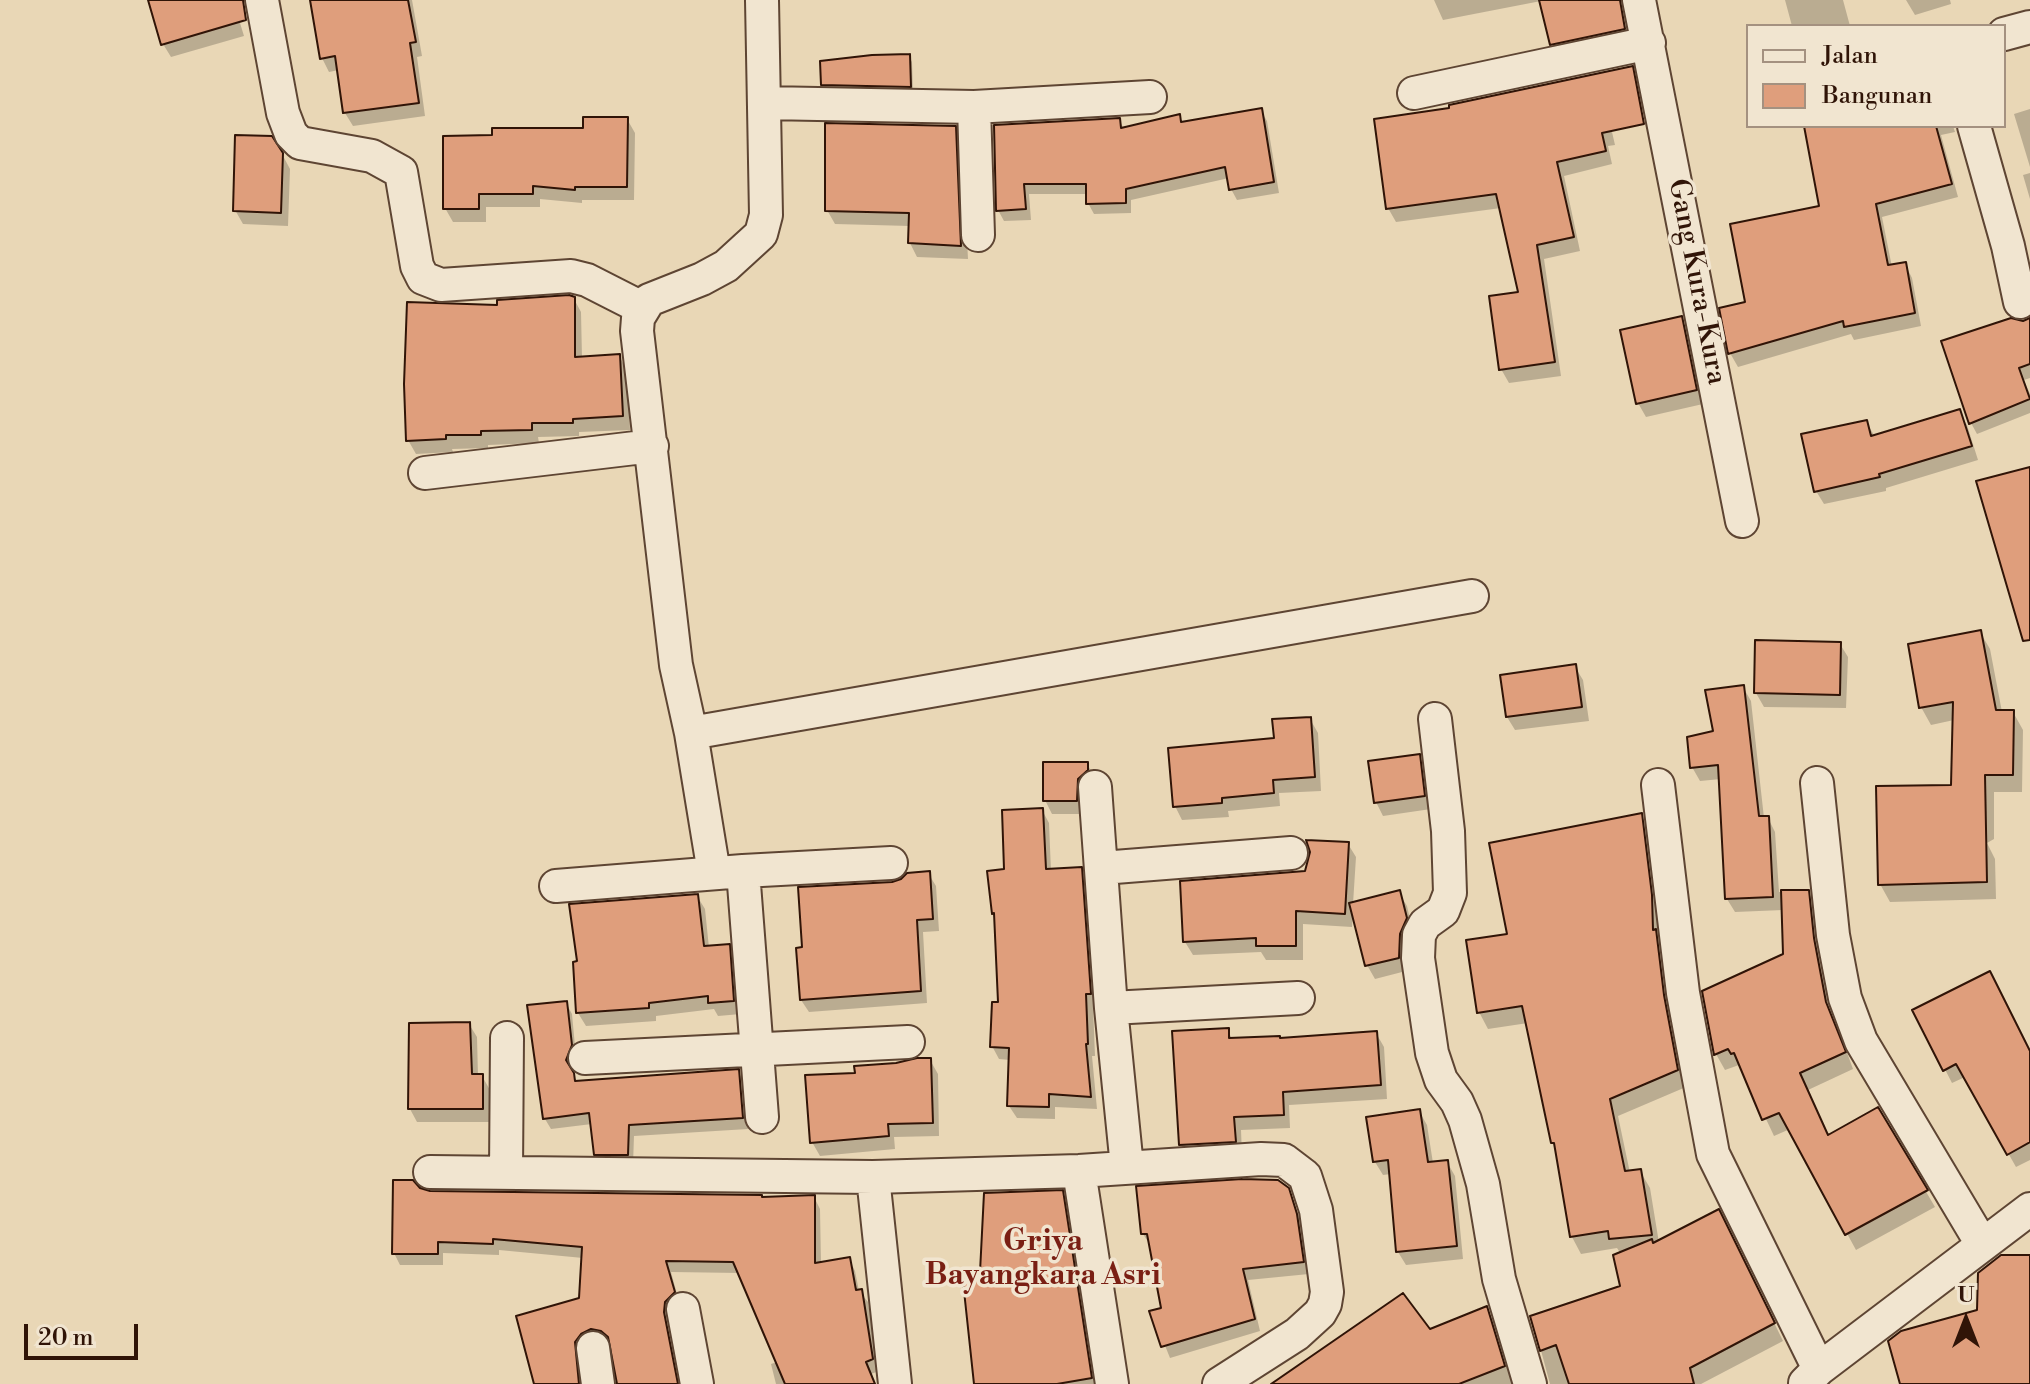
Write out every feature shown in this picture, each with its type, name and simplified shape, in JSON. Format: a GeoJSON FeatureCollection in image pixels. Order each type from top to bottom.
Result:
{"type":"FeatureCollection","features":[{"type":"Feature","properties":{"kind":"street"},"geometry":{"type":"LineString","coordinates":[[262,0],[283,113],[291,134],[300,143],[372,156],[401,172],[417,266],[423,278],[441,285],[571,276],[587,280],[642,308]]}},
{"type":"Feature","properties":{"kind":"street"},"geometry":{"type":"LineString","coordinates":[[762,0],[766,215],[761,234],[726,266],[649,300],[642,308],[637,331],[676,665],[728,872],[757,1047],[762,1117]]}},
{"type":"Feature","properties":{"kind":"street","name":"Gang Kura-Kura"},"geometry":{"type":"LineString","coordinates":[[1639,0],[1742,521]]}},
{"type":"Feature","properties":{"kind":"street"},"geometry":{"type":"LineString","coordinates":[[2006,33],[2030,27]]}},
{"type":"Feature","properties":{"kind":"street"},"geometry":{"type":"LineString","coordinates":[[1414,93],[1649,43]]}},
{"type":"Feature","properties":{"kind":"street"},"geometry":{"type":"LineString","coordinates":[[766,103],[974,107],[1150,97]]}},
{"type":"Feature","properties":{"kind":"street"},"geometry":{"type":"LineString","coordinates":[[974,107],[978,235]]}},
{"type":"Feature","properties":{"kind":"street"},"geometry":{"type":"LineString","coordinates":[[1975,128],[2008,246],[2020,302]]}},
{"type":"Feature","properties":{"kind":"street"},"geometry":{"type":"LineString","coordinates":[[425,473],[652,446]]}},
{"type":"Feature","properties":{"kind":"street"},"geometry":{"type":"LineString","coordinates":[[691,733],[1472,596]]}},
{"type":"Feature","properties":{"kind":"street"},"geometry":{"type":"LineString","coordinates":[[1435,719],[1448,831],[1450,893],[1443,911],[1425,924],[1419,935],[1418,958],[1432,1053],[1441,1080],[1457,1102],[1465,1120],[1483,1184],[1499,1279],[1530,1384]]}},
{"type":"Feature","properties":{"kind":"street"},"geometry":{"type":"LineString","coordinates":[[1817,783],[1833,935],[1845,998],[1861,1041],[1982,1244]]}},
{"type":"Feature","properties":{"kind":"street"},"geometry":{"type":"LineString","coordinates":[[1658,785],[1683,993],[1713,1154],[1812,1376],[2030,1209]]}},
{"type":"Feature","properties":{"kind":"street"},"geometry":{"type":"LineString","coordinates":[[1095,787],[1111,1008],[1127,1167]]}},
{"type":"Feature","properties":{"kind":"street"},"geometry":{"type":"LineString","coordinates":[[1102,868],[1291,853]]}},
{"type":"Feature","properties":{"kind":"street"},"geometry":{"type":"LineString","coordinates":[[556,886],[891,863]]}},
{"type":"Feature","properties":{"kind":"street"},"geometry":{"type":"LineString","coordinates":[[1111,1008],[1298,998]]}},
{"type":"Feature","properties":{"kind":"street"},"geometry":{"type":"LineString","coordinates":[[506,1172],[507,1038]]}},
{"type":"Feature","properties":{"kind":"street"},"geometry":{"type":"LineString","coordinates":[[585,1058],[757,1047],[908,1042]]}},
{"type":"Feature","properties":{"kind":"street"},"geometry":{"type":"LineString","coordinates":[[430,1172],[873,1177],[1079,1171],[1284,1160],[1305,1176],[1316,1210],[1327,1292],[1325,1304],[1320,1313],[1297,1334],[1219,1384]]}},
{"type":"Feature","properties":{"kind":"street"},"geometry":{"type":"LineString","coordinates":[[1079,1171],[1112,1384]]}},
{"type":"Feature","properties":{"kind":"street"},"geometry":{"type":"LineString","coordinates":[[873,1177],[895,1384]]}},
{"type":"Feature","properties":{"kind":"street"},"geometry":{"type":"LineString","coordinates":[[683,1309],[697,1384]]}},
{"type":"Feature","properties":{"kind":"street"},"geometry":{"type":"LineString","coordinates":[[593,1348],[598,1384]]}},
{"type":"Feature","properties":{"kind":"building"},"geometry":{"type":"Polygon","coordinates":[[[148,0],[243,0],[246,20],[161,45],[148,0]]]}},
{"type":"Feature","properties":{"kind":"building"},"geometry":{"type":"Polygon","coordinates":[[[310,0],[408,0],[416,42],[410,43],[419,103],[343,113],[335,56],[320,59],[310,0]]]}},
{"type":"Feature","properties":{"kind":"building"},"geometry":{"type":"Polygon","coordinates":[[[1539,0],[1620,0],[1625,29],[1550,45],[1539,0]]]}},
{"type":"Feature","properties":{"kind":"building"},"geometry":{"type":"Polygon","coordinates":[[[910,54],[911,87],[821,85],[820,61],[910,54]]]}},
{"type":"Feature","properties":{"kind":"building"},"geometry":{"type":"Polygon","coordinates":[[[1633,66],[1644,124],[1602,133],[1606,151],[1557,162],[1574,237],[1537,245],[1555,362],[1499,370],[1489,296],[1518,292],[1496,194],[1386,209],[1374,119],[1449,108],[1449,105],[1633,66]]]}},
{"type":"Feature","properties":{"kind":"building"},"geometry":{"type":"Polygon","coordinates":[[[1262,108],[1274,182],[1229,190],[1225,167],[1126,189],[1126,203],[1086,204],[1086,184],[1024,184],[1026,209],[996,211],[994,125],[1120,118],[1121,128],[1180,114],[1181,122],[1262,108]]]}},
{"type":"Feature","properties":{"kind":"building"},"geometry":{"type":"Polygon","coordinates":[[[583,117],[628,117],[627,187],[575,187],[575,190],[533,186],[533,194],[479,194],[479,209],[443,209],[443,136],[492,135],[492,128],[583,128],[583,117]]]}},
{"type":"Feature","properties":{"kind":"building"},"geometry":{"type":"Polygon","coordinates":[[[825,123],[956,126],[961,246],[908,243],[909,213],[825,211],[825,123]]]}},
{"type":"Feature","properties":{"kind":"building"},"geometry":{"type":"Polygon","coordinates":[[[1804,128],[1937,128],[1952,184],[1876,204],[1888,265],[1906,262],[1915,313],[1844,327],[1843,321],[1728,354],[1719,308],[1745,302],[1730,224],[1819,206],[1804,128]]]}},
{"type":"Feature","properties":{"kind":"building"},"geometry":{"type":"Polygon","coordinates":[[[235,135],[272,136],[283,153],[281,213],[233,211],[235,135]]]}},
{"type":"Feature","properties":{"kind":"building"},"geometry":{"type":"Polygon","coordinates":[[[575,297],[575,357],[620,354],[623,416],[573,419],[573,423],[532,423],[532,430],[481,431],[481,435],[446,435],[446,439],[406,441],[404,384],[407,302],[497,305],[497,300],[575,297]]]}},
{"type":"Feature","properties":{"kind":"building"},"geometry":{"type":"Polygon","coordinates":[[[1682,316],[1697,390],[1636,404],[1620,330],[1682,316]]]}},
{"type":"Feature","properties":{"kind":"building"},"geometry":{"type":"Polygon","coordinates":[[[2011,318],[2023,321],[2030,318],[2030,364],[2019,368],[2030,399],[1969,424],[1941,341],[2011,318]]]}},
{"type":"Feature","properties":{"kind":"building"},"geometry":{"type":"Polygon","coordinates":[[[1960,409],[1972,446],[1879,474],[1880,477],[1814,492],[1801,434],[1867,420],[1871,436],[1960,409]]]}},
{"type":"Feature","properties":{"kind":"building"},"geometry":{"type":"Polygon","coordinates":[[[2030,467],[2030,640],[2023,641],[1976,481],[2030,467]]]}},
{"type":"Feature","properties":{"kind":"building"},"geometry":{"type":"Polygon","coordinates":[[[1981,630],[1996,710],[2014,710],[2013,775],[1985,775],[1987,882],[1878,885],[1876,786],[1951,785],[1953,702],[1919,708],[1908,644],[1981,630]]]}},
{"type":"Feature","properties":{"kind":"building"},"geometry":{"type":"Polygon","coordinates":[[[1755,640],[1841,642],[1840,695],[1754,693],[1755,640]]]}},
{"type":"Feature","properties":{"kind":"building"},"geometry":{"type":"Polygon","coordinates":[[[1576,664],[1582,707],[1506,717],[1500,675],[1576,664]]]}},
{"type":"Feature","properties":{"kind":"building"},"geometry":{"type":"Polygon","coordinates":[[[1744,685],[1759,816],[1769,816],[1773,897],[1725,899],[1718,765],[1690,768],[1687,737],[1713,731],[1705,690],[1744,685]]]}},
{"type":"Feature","properties":{"kind":"building"},"geometry":{"type":"Polygon","coordinates":[[[1311,717],[1315,777],[1273,780],[1274,793],[1222,798],[1222,803],[1173,807],[1168,748],[1274,738],[1272,719],[1311,717]]]}},
{"type":"Feature","properties":{"kind":"building"},"geometry":{"type":"Polygon","coordinates":[[[1420,754],[1425,796],[1374,803],[1368,761],[1420,754]]]}},
{"type":"Feature","properties":{"kind":"building"},"geometry":{"type":"Polygon","coordinates":[[[1043,762],[1088,762],[1088,770],[1078,779],[1077,801],[1043,801],[1043,762]]]}},
{"type":"Feature","properties":{"kind":"building"},"geometry":{"type":"Polygon","coordinates":[[[1043,808],[1046,869],[1082,867],[1091,994],[1086,994],[1086,1044],[1091,1097],[1049,1094],[1049,1107],[1007,1106],[1009,1048],[990,1047],[992,1002],[998,1002],[994,913],[987,871],[1004,869],[1002,810],[1043,808]]]}},
{"type":"Feature","properties":{"kind":"building"},"geometry":{"type":"Polygon","coordinates":[[[1642,813],[1653,930],[1656,929],[1678,1070],[1610,1099],[1625,1171],[1641,1169],[1652,1235],[1609,1239],[1608,1231],[1570,1237],[1554,1143],[1551,1143],[1522,1006],[1477,1013],[1466,940],[1507,934],[1489,843],[1642,813]]]}},
{"type":"Feature","properties":{"kind":"building"},"geometry":{"type":"Polygon","coordinates":[[[1306,840],[1349,842],[1345,914],[1296,911],[1296,946],[1256,946],[1256,938],[1183,942],[1180,881],[1305,871],[1310,852],[1306,840]]]}},
{"type":"Feature","properties":{"kind":"building"},"geometry":{"type":"Polygon","coordinates":[[[930,871],[933,919],[917,920],[921,991],[800,1000],[796,948],[802,947],[798,887],[892,882],[907,873],[930,871]]]}},
{"type":"Feature","properties":{"kind":"building"},"geometry":{"type":"Polygon","coordinates":[[[1400,890],[1407,918],[1400,934],[1399,958],[1365,966],[1349,903],[1400,890]]]}},
{"type":"Feature","properties":{"kind":"building"},"geometry":{"type":"Polygon","coordinates":[[[1781,890],[1809,890],[1826,1002],[1846,1052],[1800,1073],[1828,1135],[1878,1107],[1928,1190],[1845,1235],[1779,1113],[1762,1120],[1734,1053],[1731,1054],[1728,1049],[1714,1055],[1702,991],[1783,954],[1781,890]]]}},
{"type":"Feature","properties":{"kind":"building"},"geometry":{"type":"Polygon","coordinates":[[[698,894],[704,946],[730,944],[734,1001],[708,1003],[708,996],[649,1003],[649,1008],[576,1013],[573,962],[577,961],[569,904],[698,894]]]}},
{"type":"Feature","properties":{"kind":"building"},"geometry":{"type":"Polygon","coordinates":[[[1990,971],[2030,1051],[2030,1142],[2007,1155],[1956,1064],[1943,1071],[1912,1010],[1990,971]]]}},
{"type":"Feature","properties":{"kind":"building"},"geometry":{"type":"Polygon","coordinates":[[[567,1001],[572,1045],[566,1060],[575,1081],[739,1069],[743,1118],[629,1125],[628,1155],[594,1155],[589,1113],[543,1119],[527,1005],[567,1001]]]}},
{"type":"Feature","properties":{"kind":"building"},"geometry":{"type":"Polygon","coordinates":[[[470,1022],[472,1074],[483,1074],[483,1109],[408,1109],[409,1023],[470,1022]]]}},
{"type":"Feature","properties":{"kind":"building"},"geometry":{"type":"Polygon","coordinates":[[[1229,1028],[1229,1038],[1280,1038],[1377,1031],[1381,1085],[1283,1092],[1284,1115],[1234,1117],[1236,1142],[1179,1145],[1172,1031],[1229,1028]]]}},
{"type":"Feature","properties":{"kind":"building"},"geometry":{"type":"Polygon","coordinates":[[[931,1058],[933,1123],[888,1124],[889,1136],[810,1143],[805,1075],[855,1073],[854,1066],[931,1058]]]}},
{"type":"Feature","properties":{"kind":"building"},"geometry":{"type":"Polygon","coordinates":[[[1420,1109],[1428,1162],[1448,1160],[1457,1246],[1396,1252],[1388,1160],[1373,1162],[1366,1117],[1420,1109]]]}},
{"type":"Feature","properties":{"kind":"building"},"geometry":{"type":"Polygon","coordinates":[[[1242,1179],[1278,1180],[1289,1188],[1297,1214],[1304,1262],[1243,1269],[1255,1319],[1161,1347],[1149,1311],[1161,1308],[1147,1234],[1141,1234],[1136,1186],[1242,1179]]]}},
{"type":"Feature","properties":{"kind":"building"},"geometry":{"type":"Polygon","coordinates":[[[393,1180],[413,1180],[420,1188],[430,1191],[762,1197],[815,1195],[815,1263],[850,1257],[856,1290],[862,1289],[873,1359],[866,1362],[875,1384],[785,1384],[733,1262],[666,1261],[675,1292],[665,1302],[664,1312],[678,1384],[617,1384],[608,1337],[601,1331],[591,1329],[581,1334],[575,1342],[579,1384],[534,1384],[516,1316],[579,1298],[582,1247],[493,1239],[493,1244],[438,1242],[438,1254],[392,1254],[393,1180]]]}},
{"type":"Feature","properties":{"kind":"building"},"geometry":{"type":"Polygon","coordinates":[[[1063,1190],[1092,1378],[1057,1384],[974,1384],[962,1272],[980,1272],[984,1193],[1063,1190]]]}},
{"type":"Feature","properties":{"kind":"building"},"geometry":{"type":"Polygon","coordinates":[[[1719,1209],[1775,1323],[1690,1368],[1694,1384],[1569,1384],[1556,1345],[1540,1351],[1530,1316],[1620,1286],[1613,1255],[1652,1239],[1653,1243],[1719,1209]]]}},
{"type":"Feature","properties":{"kind":"building"},"geometry":{"type":"Polygon","coordinates":[[[2001,1255],[2030,1255],[2030,1384],[1900,1384],[1888,1341],[1901,1331],[1977,1310],[1978,1273],[2001,1255]]]}},
{"type":"Feature","properties":{"kind":"building"},"geometry":{"type":"Polygon","coordinates":[[[1403,1293],[1430,1329],[1487,1306],[1505,1366],[1459,1384],[1271,1384],[1403,1293]]]}},
{"type":"Feature","properties":{"kind":"district","name":"Griya Bayangkara Asri"},"geometry":{"type":"Point","coordinates":[1043,1260]}}]}
